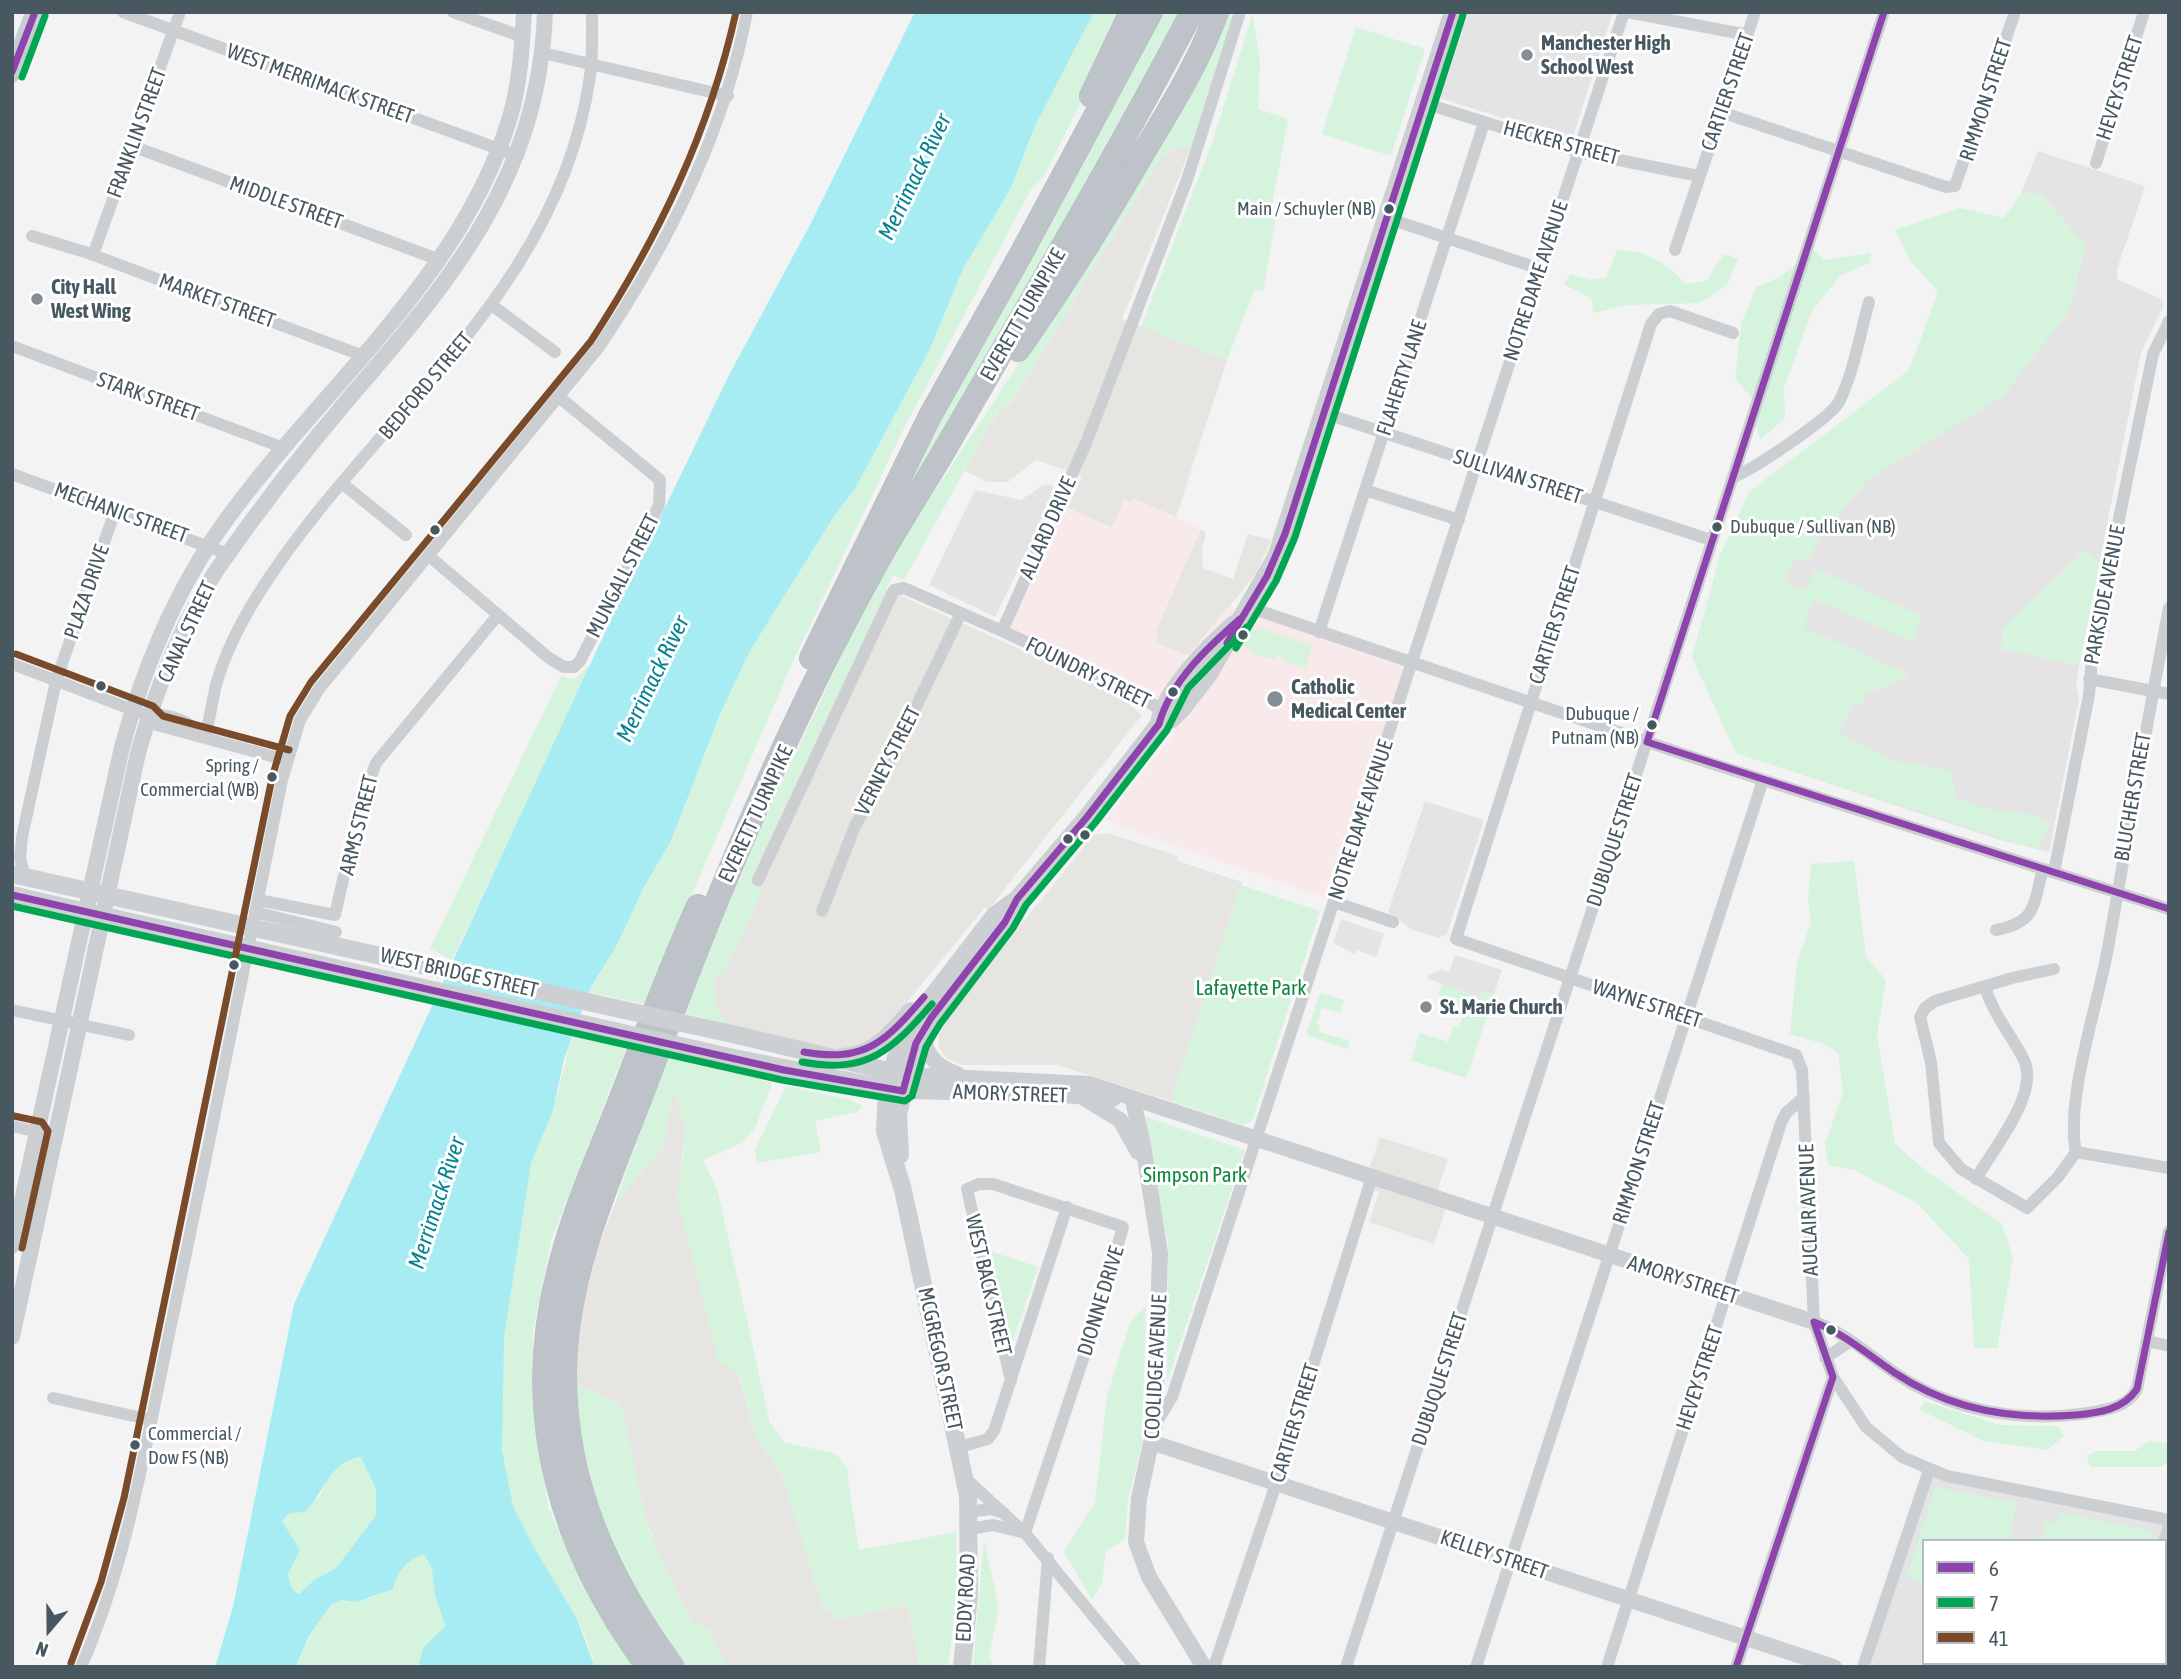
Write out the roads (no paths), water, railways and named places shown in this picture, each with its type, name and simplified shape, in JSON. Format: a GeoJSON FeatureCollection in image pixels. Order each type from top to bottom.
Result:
{"type":"FeatureCollection","features":[{"type":"Feature","properties":{"kind":"highway"},"geometry":{"type":"LineString","coordinates":[[957,365],[990,288],[1132,12]]}},
{"type":"Feature","properties":{"kind":"highway","name":"EVERETT TURNPIKE"},"geometry":{"type":"LineString","coordinates":[[648,1667],[592,1580],[573,1537],[556,1481],[545,1412],[544,1377],[545,1342],[557,1273],[578,1206],[681,944],[839,598],[957,365],[1021,254],[1152,12]]}},
{"type":"Feature","properties":{"kind":"highway","name":"EVERETT TURNPIKE"},"geometry":{"type":"LineString","coordinates":[[673,1667],[613,1576],[594,1533],[579,1488],[565,1395],[566,1348],[573,1301],[590,1233],[724,882],[823,668],[873,569],[1095,191],[1192,12]]}},
{"type":"Feature","properties":{"kind":"highway"},"geometry":{"type":"LineString","coordinates":[[940,457],[1062,289],[1194,67],[1217,12]]}},
{"type":"Feature","properties":{"kind":"main road"},"geometry":{"type":"LineString","coordinates":[[12,73],[35,12]]}},
{"type":"Feature","properties":{"kind":"main road","name":"MCGREGOR STREET"},"geometry":{"type":"LineString","coordinates":[[903,1190],[897,1135],[897,1082],[916,1043],[931,1018],[1005,922],[1017,899],[1090,814],[1164,717],[1209,674],[1276,557],[1453,12]]}},
{"type":"Feature","properties":{"kind":"main road","name":"WEST BRIDGE STREET"},"geometry":{"type":"LineString","coordinates":[[24,877],[741,1036],[823,1057],[897,1082]]}},
{"type":"Feature","properties":{"kind":"main road","name":"WEST BRIDGE STREET"},"geometry":{"type":"LineString","coordinates":[[21,897],[812,1076],[897,1082]]}},
{"type":"Feature","properties":{"kind":"main road","name":"MCGREGOR STREET"},"geometry":{"type":"LineString","coordinates":[[969,1521],[960,1447],[903,1190],[884,1131],[921,1011],[995,915],[1017,899]]}},
{"type":"Feature","properties":{"kind":"main road"},"geometry":{"type":"LineString","coordinates":[[823,1057],[855,1056],[878,1045],[954,965]]}},
{"type":"Feature","properties":{"kind":"main road"},"geometry":{"type":"LineString","coordinates":[[812,1076],[863,1094],[876,1107],[884,1131]]}},
{"type":"Feature","properties":{"kind":"main road","name":"EDDY ROAD"},"geometry":{"type":"LineString","coordinates":[[962,1667],[969,1596],[969,1521]]}},
{"type":"Feature","properties":{"kind":"street","name":"WEST MERRIMACK STREET"},"geometry":{"type":"LineString","coordinates":[[123,12],[517,156]]}},
{"type":"Feature","properties":{"kind":"street","name":"FRANKLIN STREET"},"geometry":{"type":"LineString","coordinates":[[93,255],[180,12]]}},
{"type":"Feature","properties":{"kind":"street"},"geometry":{"type":"LineString","coordinates":[[453,12],[523,37]]}},
{"type":"Feature","properties":{"kind":"street","name":"CANAL STREET"},"geometry":{"type":"LineString","coordinates":[[12,1247],[132,710],[170,620],[209,546],[284,448],[440,260],[467,215],[498,148],[515,95],[524,12]]}},
{"type":"Feature","properties":{"kind":"street","name":"CANAL STREET"},"geometry":{"type":"LineString","coordinates":[[12,1337],[135,766],[149,716],[188,622],[229,554],[286,475],[449,278],[492,209],[517,156],[529,122],[543,53],[545,12]]}},
{"type":"Feature","properties":{"kind":"street","name":"BEDFORD STREET"},"geometry":{"type":"LineString","coordinates":[[205,736],[219,676],[249,611],[275,569],[492,306],[539,231],[562,180],[576,138],[591,65],[592,12]]}},
{"type":"Feature","properties":{"kind":"street"},"geometry":{"type":"LineString","coordinates":[[81,1667],[116,1569],[151,1420],[286,761],[300,720],[318,689],[599,347],[656,258],[728,96],[747,12]]}},
{"type":"Feature","properties":{"kind":"street","name":"ALLARD DRIVE"},"geometry":{"type":"LineString","coordinates":[[1002,631],[1060,505],[1106,393],[1187,180],[1240,12]]}},
{"type":"Feature","properties":{"kind":"street"},"geometry":{"type":"LineString","coordinates":[[1625,12],[1748,35]]}},
{"type":"Feature","properties":{"kind":"street","name":"NOTRE DAME AVENUE"},"geometry":{"type":"LineString","coordinates":[[1155,1425],[1172,1397],[1625,12]]}},
{"type":"Feature","properties":{"kind":"street","name":"CARTIER STREET"},"geometry":{"type":"LineString","coordinates":[[1675,250],[1755,12]]}},
{"type":"Feature","properties":{"kind":"street","name":"DUBUQUE STREET"},"geometry":{"type":"LineString","coordinates":[[1346,1667],[1884,12]]}},
{"type":"Feature","properties":{"kind":"street","name":"RIMMON STREET"},"geometry":{"type":"LineString","coordinates":[[1838,152],[1947,187],[1955,186],[2015,12]]}},
{"type":"Feature","properties":{"kind":"street","name":"HEVEY STREET"},"geometry":{"type":"LineString","coordinates":[[2096,163],[2144,12]]}},
{"type":"Feature","properties":{"kind":"street"},"geometry":{"type":"LineString","coordinates":[[543,53],[728,96]]}},
{"type":"Feature","properties":{"kind":"street","name":"HECKER STREET"},"geometry":{"type":"LineString","coordinates":[[1424,103],[1579,152],[1699,176]]}},
{"type":"Feature","properties":{"kind":"street"},"geometry":{"type":"LineString","coordinates":[[1721,112],[1838,152]]}},
{"type":"Feature","properties":{"kind":"street","name":"FLAHERTY LANE"},"geometry":{"type":"LineString","coordinates":[[1319,632],[1484,123]]}},
{"type":"Feature","properties":{"kind":"street","name":"MIDDLE STREET"},"geometry":{"type":"LineString","coordinates":[[132,146],[440,260]]}},
{"type":"Feature","properties":{"kind":"street"},"geometry":{"type":"LineString","coordinates":[[1387,218],[1540,269]]}},
{"type":"Feature","properties":{"kind":"street","name":"MARKET STREET"},"geometry":{"type":"LineString","coordinates":[[32,236],[93,255],[361,355]]}},
{"type":"Feature","properties":{"kind":"street"},"geometry":{"type":"LineString","coordinates":[[1733,477],[1750,471],[1839,403],[1869,302]]}},
{"type":"Feature","properties":{"kind":"street"},"geometry":{"type":"LineString","coordinates":[[492,306],[555,352]]}},
{"type":"Feature","properties":{"kind":"street","name":"CARTIER STREET"},"geometry":{"type":"LineString","coordinates":[[1456,939],[1651,324],[1659,314],[1670,311],[1733,333]]}},
{"type":"Feature","properties":{"kind":"street","name":"PARKSIDE AVENUE"},"geometry":{"type":"LineString","coordinates":[[1996,930],[2018,926],[2026,919],[2049,871],[2075,772],[2089,678],[2153,354],[2169,321]]}},
{"type":"Feature","properties":{"kind":"street","name":"STARK STREET"},"geometry":{"type":"LineString","coordinates":[[12,346],[284,448]]}},
{"type":"Feature","properties":{"kind":"street","name":"MUNGALL STREET"},"geometry":{"type":"LineString","coordinates":[[498,615],[549,658],[564,667],[574,667],[580,661],[659,505],[660,480],[559,397]]}},
{"type":"Feature","properties":{"kind":"street","name":"SULLIVAN STREET"},"geometry":{"type":"LineString","coordinates":[[1324,413],[1711,540]]}},
{"type":"Feature","properties":{"kind":"street","name":"MECHANIC STREET"},"geometry":{"type":"LineString","coordinates":[[12,474],[229,554]]}},
{"type":"Feature","properties":{"kind":"street"},"geometry":{"type":"LineString","coordinates":[[343,484],[406,535]]}},
{"type":"Feature","properties":{"kind":"street"},"geometry":{"type":"LineString","coordinates":[[1365,490],[1459,520]]}},
{"type":"Feature","properties":{"kind":"street","name":"PLAZA DRIVE"},"geometry":{"type":"LineString","coordinates":[[24,877],[20,858],[22,837],[56,681],[116,511]]}},
{"type":"Feature","properties":{"kind":"street"},"geometry":{"type":"LineString","coordinates":[[429,556],[498,615]]}},
{"type":"Feature","properties":{"kind":"street"},"geometry":{"type":"LineString","coordinates":[[758,880],[894,590],[904,588],[1002,631]]}},
{"type":"Feature","properties":{"kind":"street","name":"BLUCHER STREET"},"geometry":{"type":"LineString","coordinates":[[2076,1152],[2073,1137],[2075,1102],[2108,948],[2169,608]]}},
{"type":"Feature","properties":{"kind":"street","name":"VERNEY STREET"},"geometry":{"type":"LineString","coordinates":[[822,911],[855,826],[878,786],[961,612]]}},
{"type":"Feature","properties":{"kind":"street"},"geometry":{"type":"LineString","coordinates":[[1244,613],[1319,632],[1763,780],[2169,909]]}},
{"type":"Feature","properties":{"kind":"street","name":"ARMS STREET"},"geometry":{"type":"LineString","coordinates":[[257,906],[335,915],[360,806],[376,763],[498,615]]}},
{"type":"Feature","properties":{"kind":"street","name":"FOUNDRY STREET"},"geometry":{"type":"LineString","coordinates":[[1002,631],[1135,692],[1164,717]]}},
{"type":"Feature","properties":{"kind":"street"},"geometry":{"type":"LineString","coordinates":[[12,664],[149,716],[157,725],[188,735],[205,736],[286,761]]}},
{"type":"Feature","properties":{"kind":"street"},"geometry":{"type":"LineString","coordinates":[[2089,678],[2169,694]]}},
{"type":"Feature","properties":{"kind":"street","name":"RIMMON STREET"},"geometry":{"type":"LineString","coordinates":[[1476,1667],[1763,780]]}},
{"type":"Feature","properties":{"kind":"street"},"geometry":{"type":"LineString","coordinates":[[12,908],[21,897]]}},
{"type":"Feature","properties":{"kind":"street"},"geometry":{"type":"LineString","coordinates":[[1334,902],[1394,922]]}},
{"type":"Feature","properties":{"kind":"street"},"geometry":{"type":"LineString","coordinates":[[257,906],[336,932]]}},
{"type":"Feature","properties":{"kind":"street","name":"WAYNE STREET"},"geometry":{"type":"LineString","coordinates":[[1456,939],[1796,1055],[1802,1070],[1804,1097]]}},
{"type":"Feature","properties":{"kind":"street"},"geometry":{"type":"LineString","coordinates":[[2054,970],[1985,986],[1935,1001],[1925,1007],[1920,1017],[1931,1062],[1933,1108],[1939,1143],[1952,1162],[2027,1208],[2055,1181],[2076,1152],[2169,1168]]}},
{"type":"Feature","properties":{"kind":"street"},"geometry":{"type":"LineString","coordinates":[[1976,1179],[2024,1099],[2029,1077],[2028,1066],[1996,1017],[1985,986]]}},
{"type":"Feature","properties":{"kind":"street"},"geometry":{"type":"LineString","coordinates":[[12,1010],[129,1035]]}},
{"type":"Feature","properties":{"kind":"street","name":"AMORY STREET"},"geometry":{"type":"LineString","coordinates":[[931,1018],[924,1034],[925,1046],[933,1061],[952,1072],[1000,1081]]}},
{"type":"Feature","properties":{"kind":"street","name":"AMORY STREET"},"geometry":{"type":"LineString","coordinates":[[897,1082],[1133,1101]]}},
{"type":"Feature","properties":{"kind":"street","name":"AMORY STREET"},"geometry":{"type":"LineString","coordinates":[[897,1082],[1084,1083],[1814,1322]]}},
{"type":"Feature","properties":{"kind":"street","name":"COOLIDGE AVENUE"},"geometry":{"type":"LineString","coordinates":[[1064,1094],[1094,1103],[1120,1120],[1131,1135],[1147,1173]]}},
{"type":"Feature","properties":{"kind":"street","name":"HEVEY STREET"},"geometry":{"type":"LineString","coordinates":[[1607,1667],[1781,1124],[1786,1113],[1804,1097]]}},
{"type":"Feature","properties":{"kind":"street","name":"AUCLAIR AVENUE"},"geometry":{"type":"LineString","coordinates":[[1804,1097],[1814,1322]]}},
{"type":"Feature","properties":{"kind":"street","name":"COOLIDGE AVENUE"},"geometry":{"type":"LineString","coordinates":[[1133,1101],[1160,1252],[1154,1443],[1135,1520],[1139,1554],[1149,1577],[1205,1667]]}},
{"type":"Feature","properties":{"kind":"street"},"geometry":{"type":"LineString","coordinates":[[12,1126],[38,1132]]}},
{"type":"Feature","properties":{"kind":"street","name":"CARTIER STREET"},"geometry":{"type":"LineString","coordinates":[[1214,1667],[1276,1483],[1372,1177]]}},
{"type":"Feature","properties":{"kind":"street","name":"WEST BACK STREET"},"geometry":{"type":"LineString","coordinates":[[1010,1381],[967,1189],[979,1184],[993,1184],[1067,1207]]}},
{"type":"Feature","properties":{"kind":"street"},"geometry":{"type":"LineString","coordinates":[[960,1447],[988,1439],[1010,1381],[1067,1207]]}},
{"type":"Feature","properties":{"kind":"street","name":"DIONNE DRIVE"},"geometry":{"type":"LineString","coordinates":[[1025,1533],[1123,1230],[1120,1224],[1067,1207]]}},
{"type":"Feature","properties":{"kind":"street"},"geometry":{"type":"LineString","coordinates":[[1814,1322],[1852,1341],[1898,1375],[1950,1400],[1999,1413],[2046,1417],[2092,1413],[2128,1401],[2137,1389],[2169,1231]]}},
{"type":"Feature","properties":{"kind":"street"},"geometry":{"type":"LineString","coordinates":[[1814,1322],[1833,1377],[1852,1409],[1875,1437],[1902,1457],[1928,1470],[1966,1482],[2169,1520]]}},
{"type":"Feature","properties":{"kind":"street"},"geometry":{"type":"LineString","coordinates":[[1825,1358],[1852,1341]]}},
{"type":"Feature","properties":{"kind":"street"},"geometry":{"type":"LineString","coordinates":[[2147,1341],[2169,1346]]}},
{"type":"Feature","properties":{"kind":"street"},"geometry":{"type":"LineString","coordinates":[[1736,1667],[1833,1377]]}},
{"type":"Feature","properties":{"kind":"street"},"geometry":{"type":"LineString","coordinates":[[54,1398],[151,1420]]}},
{"type":"Feature","properties":{"kind":"street","name":"KELLEY STREET"},"geometry":{"type":"LineString","coordinates":[[1154,1443],[1834,1667]]}},
{"type":"Feature","properties":{"kind":"street"},"geometry":{"type":"LineString","coordinates":[[1863,1667],[1928,1470]]}},
{"type":"Feature","properties":{"kind":"street"},"geometry":{"type":"LineString","coordinates":[[965,1478],[1010,1517],[1048,1558],[1135,1667]]}},
{"type":"Feature","properties":{"kind":"street"},"geometry":{"type":"LineString","coordinates":[[969,1521],[996,1509],[1010,1517]]}},
{"type":"Feature","properties":{"kind":"street"},"geometry":{"type":"LineString","coordinates":[[969,1521],[1025,1533]]}},
{"type":"Feature","properties":{"kind":"street"},"geometry":{"type":"LineString","coordinates":[[1039,1667],[1048,1558]]}},
{"type":"Feature","properties":{"kind":"water","name":"Merrimack River"},"geometry":{"type":"Polygon","coordinates":[[[915,12],[1094,12],[1034,128],[1011,188],[963,269],[929,351],[856,487],[833,518],[750,651],[720,714],[671,841],[644,887],[617,945],[590,989],[564,1059],[553,1111],[531,1163],[504,1337],[502,1450],[513,1506],[532,1544],[576,1617],[595,1667],[418,1667],[423,1648],[445,1626],[435,1595],[432,1569],[424,1554],[403,1567],[393,1589],[356,1602],[342,1600],[331,1605],[309,1636],[297,1664],[299,1667],[215,1667],[233,1607],[294,1304],[613,615],[730,373],[811,223],[915,12]],[[361,1457],[350,1460],[334,1471],[305,1512],[290,1513],[282,1521],[300,1550],[288,1575],[292,1589],[299,1594],[314,1580],[336,1568],[376,1515],[376,1489],[361,1457]]]}},
{"type":"Feature","properties":{"kind":"place","name":"Manchester High School West"},"geometry":{"type":"Point","coordinates":[1527,55]}},
{"type":"Feature","properties":{"kind":"place","name":"Main / Schuyler (NB)"},"geometry":{"type":"Point","coordinates":[1389,209]}},
{"type":"Feature","properties":{"kind":"place","name":"City Hall West Wing"},"geometry":{"type":"Point","coordinates":[37,299]}},
{"type":"Feature","properties":{"kind":"place","name":"Dubuque / Sullivan (NB)"},"geometry":{"type":"Point","coordinates":[1717,527]}},
{"type":"Feature","properties":{"kind":"place","name":"Catholic Medical Center"},"geometry":{"type":"Point","coordinates":[1275,699]}},
{"type":"Feature","properties":{"kind":"place","name":"Dubuque / Putnam (NB)"},"geometry":{"type":"Point","coordinates":[1652,725]}},
{"type":"Feature","properties":{"kind":"place","name":"Spring / Commercial (WB)"},"geometry":{"type":"Point","coordinates":[272,777]}},
{"type":"Feature","properties":{"kind":"place","name":"St. Marie Church"},"geometry":{"type":"Point","coordinates":[1426,1007]}},
{"type":"Feature","properties":{"kind":"place","name":"Commercial / Dow FS (NB)"},"geometry":{"type":"Point","coordinates":[135,1445]}},
{"type":"Feature","properties":{"kind":"park label","name":"Lafayette Park"},"geometry":{"type":"Point","coordinates":[1251,988]}},
{"type":"Feature","properties":{"kind":"park label","name":"Simpson Park"},"geometry":{"type":"Point","coordinates":[1195,1175]}}]}
